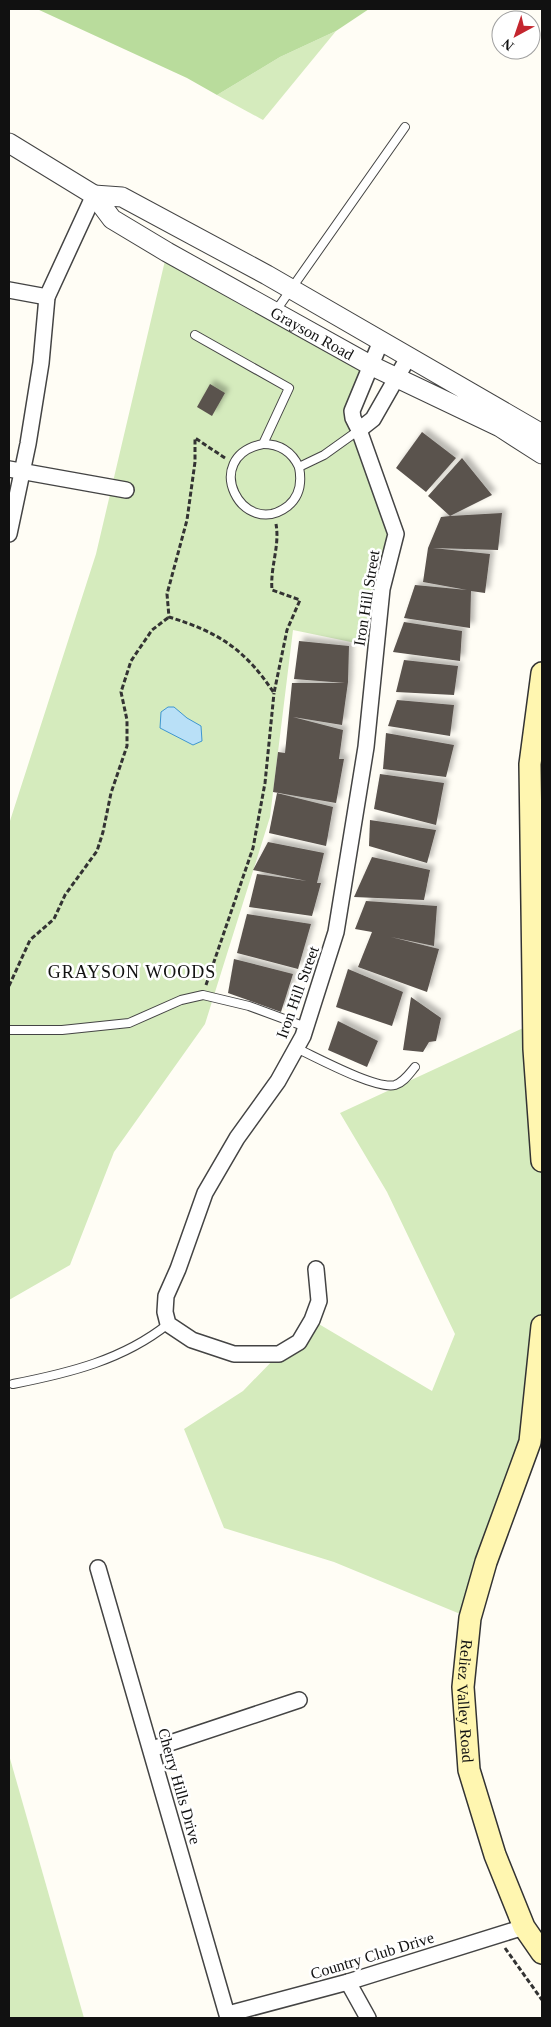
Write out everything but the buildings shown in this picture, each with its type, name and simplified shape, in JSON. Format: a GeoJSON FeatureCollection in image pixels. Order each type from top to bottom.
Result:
{"type":"FeatureCollection","features":[{"type":"Feature","properties":{"kind":"main road"},"geometry":{"type":"LineString","coordinates":[[542,673],[530,764],[542,1161]]}},
{"type":"Feature","properties":{"kind":"main road","name":"Reliez Valley Road"},"geometry":{"type":"LineString","coordinates":[[542,1326],[530,1442],[506,1514],[486,1562],[470,1618],[463,1687],[469,1770],[495,1855],[524,1927],[542,1953]]}},
{"type":"Feature","properties":{"kind":"street","name":"Grayson Road"},"geometry":{"type":"LineString","coordinates":[[9,143],[94,195],[112,220],[370,365],[500,427],[542,454]]}},
{"type":"Feature","properties":{"kind":"street","name":"Grayson Road"},"geometry":{"type":"LineString","coordinates":[[94,195],[122,197],[289,288],[542,434]]}},
{"type":"Feature","properties":{"kind":"street"},"geometry":{"type":"LineString","coordinates":[[9,534],[16,469],[41,363],[47,297],[94,195]]}},
{"type":"Feature","properties":{"kind":"street"},"geometry":{"type":"LineString","coordinates":[[9,290],[47,297]]}},
{"type":"Feature","properties":{"kind":"street","name":"Iron Hill Street"},"geometry":{"type":"LineString","coordinates":[[168,1324],[165,1312],[166,1296],[178,1269],[206,1192],[237,1138],[278,1081],[296,1048],[306,1026],[336,932],[366,747],[382,589],[396,534],[352,411],[381,341]]}},
{"type":"Feature","properties":{"kind":"street"},"geometry":{"type":"LineString","coordinates":[[359,430],[373,419],[409,356]]}},
{"type":"Feature","properties":{"kind":"street"},"geometry":{"type":"LineString","coordinates":[[16,469],[126,490]]}},
{"type":"Feature","properties":{"kind":"street"},"geometry":{"type":"LineString","coordinates":[[168,1324],[192,1340],[234,1354],[279,1354],[299,1342],[312,1320],[319,1301],[316,1269]]}},
{"type":"Feature","properties":{"kind":"street","name":"Cherry Hills Drive"},"geometry":{"type":"LineString","coordinates":[[98,1568],[228,2016]]}},
{"type":"Feature","properties":{"kind":"street"},"geometry":{"type":"LineString","coordinates":[[152,1749],[299,1700]]}},
{"type":"Feature","properties":{"kind":"street","name":"Country Club Drive"},"geometry":{"type":"LineString","coordinates":[[228,2016],[348,1982],[524,1927]]}},
{"type":"Feature","properties":{"kind":"street"},"geometry":{"type":"LineString","coordinates":[[348,1982],[368,2018]]}},
{"type":"Feature","properties":{"kind":"lane"},"geometry":{"type":"LineString","coordinates":[[275,312],[289,288],[405,128]]}},
{"type":"Feature","properties":{"kind":"lane"},"geometry":{"type":"LineString","coordinates":[[195,335],[289,388],[263,444]]}},
{"type":"Feature","properties":{"kind":"lane"},"geometry":{"type":"LineString","coordinates":[[299,467],[324,455],[359,430]]}},
{"type":"Feature","properties":{"kind":"lane"},"geometry":{"type":"LineString","coordinates":[[263,444],[284,448],[296,460],[299,467],[301,476],[298,495],[283,510],[274,513],[256,512],[238,500],[231,482],[234,464],[247,449],[263,444]]}},
{"type":"Feature","properties":{"kind":"lane"},"geometry":{"type":"LineString","coordinates":[[9,1030],[62,1030],[129,1023],[181,1000],[203,995],[249,1006],[306,1026]]}},
{"type":"Feature","properties":{"kind":"lane"},"geometry":{"type":"LineString","coordinates":[[296,1048],[372,1082],[388,1086],[397,1084],[415,1067]]}},
{"type":"Feature","properties":{"kind":"lane"},"geometry":{"type":"LineString","coordinates":[[14,1384],[69,1373],[131,1350],[168,1324]]}},
{"type":"Feature","properties":{"kind":"path"},"geometry":{"type":"LineString","coordinates":[[168,617],[167,594],[187,520],[195,462],[195,438],[234,464]]}},
{"type":"Feature","properties":{"kind":"path"},"geometry":{"type":"LineString","coordinates":[[203,995],[252,848],[266,783],[274,693],[287,630],[300,600],[272,590],[271,572],[279,538],[274,513]]}},
{"type":"Feature","properties":{"kind":"path"},"geometry":{"type":"LineString","coordinates":[[168,617],[199,627],[232,646],[248,658],[274,693]]}},
{"type":"Feature","properties":{"kind":"path"},"geometry":{"type":"LineString","coordinates":[[9,986],[30,940],[54,919],[65,895],[97,851],[111,793],[127,746],[127,720],[121,692],[131,661],[140,644],[152,630],[168,617]]}},
{"type":"Feature","properties":{"kind":"path"},"geometry":{"type":"LineString","coordinates":[[496,1936],[542,2000]]}},
{"type":"Feature","properties":{"kind":"green space"},"geometry":{"type":"Polygon","coordinates":[[[37,9],[369,9],[336,31],[280,57],[217,95],[187,78],[37,9]]]}},
{"type":"Feature","properties":{"kind":"green space"},"geometry":{"type":"Polygon","coordinates":[[[336,31],[263,120],[217,95],[280,57],[336,31]]]}},
{"type":"Feature","properties":{"kind":"green space"},"geometry":{"type":"Polygon","coordinates":[[[167,252],[369,364],[350,413],[396,534],[375,647],[293,630],[270,817],[205,1024],[114,1152],[70,1265],[9,1300],[9,824],[96,554],[167,252]]]}},
{"type":"Feature","properties":{"kind":"green space"},"geometry":{"type":"Polygon","coordinates":[[[534,1023],[542,1161],[542,1326],[530,1442],[470,1618],[334,1562],[224,1528],[184,1429],[243,1391],[312,1320],[432,1391],[455,1334],[387,1192],[340,1113],[534,1023]]]}},
{"type":"Feature","properties":{"kind":"green space"},"geometry":{"type":"Polygon","coordinates":[[[9,1755],[84,2018],[9,2018],[9,1755]]]}},
{"type":"Feature","properties":{"kind":"water"},"geometry":{"type":"Polygon","coordinates":[[[168,707],[174,707],[187,718],[201,726],[202,741],[193,745],[160,728],[161,712],[168,707]]]}},
{"type":"Feature","properties":{"kind":"district","name":"GRAYSON WOODS"},"geometry":{"type":"Point","coordinates":[132,972]}}]}
